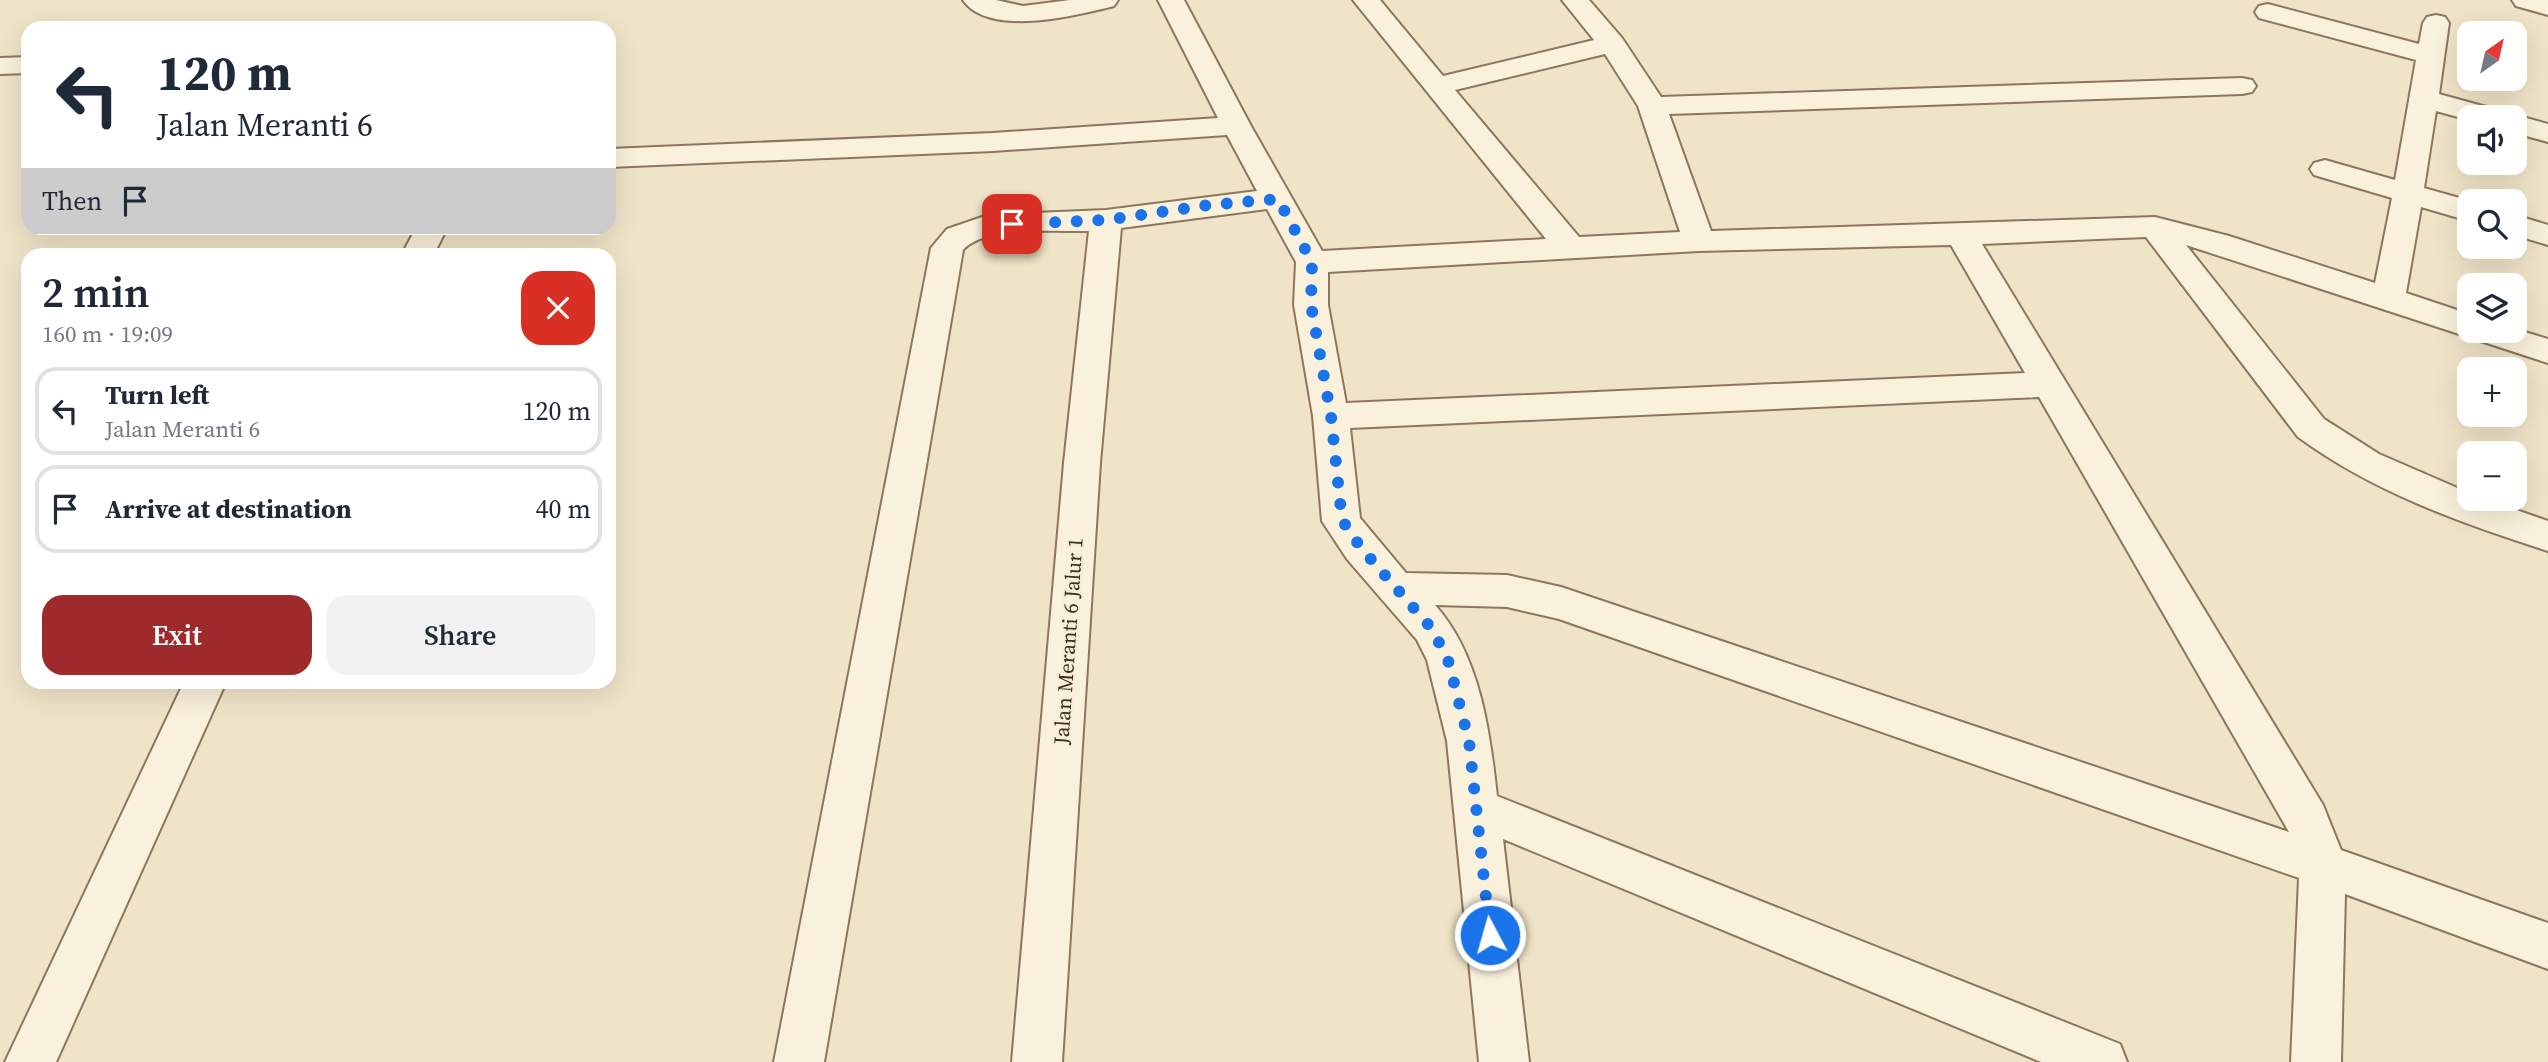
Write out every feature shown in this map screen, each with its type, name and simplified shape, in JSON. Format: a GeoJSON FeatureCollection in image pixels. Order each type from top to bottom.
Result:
{"type":"FeatureCollection","features":[{"type":"Feature","properties":{"kind":"street"},"geometry":{"type":"LineString","coordinates":[[976,0],[992,9],[1035,15],[1105,0]]}},
{"type":"Feature","properties":{"kind":"street"},"geometry":{"type":"LineString","coordinates":[[1171,0],[1236,126],[1312,262],[1311,305],[1331,416],[1342,520],[1394,588],[1432,629],[1448,660],[1469,741],[1504,1062]]}},
{"type":"Feature","properties":{"kind":"street"},"geometry":{"type":"LineString","coordinates":[[1366,0],[1439,85],[1571,249]]}},
{"type":"Feature","properties":{"kind":"street"},"geometry":{"type":"LineString","coordinates":[[1575,0],[1612,44],[1652,106],[1699,241]]}},
{"type":"Feature","properties":{"kind":"street"},"geometry":{"type":"LineString","coordinates":[[2525,0],[2548,7]]}},
{"type":"Feature","properties":{"kind":"street"},"geometry":{"type":"LineString","coordinates":[[2268,12],[2431,56]]}},
{"type":"Feature","properties":{"kind":"street"},"geometry":{"type":"LineString","coordinates":[[2388,300],[2436,23]]}},
{"type":"Feature","properties":{"kind":"street"},"geometry":{"type":"LineString","coordinates":[[1439,85],[1612,44]]}},
{"type":"Feature","properties":{"kind":"street"},"geometry":{"type":"LineString","coordinates":[[0,66],[21,65]]}},
{"type":"Feature","properties":{"kind":"street"},"geometry":{"type":"LineString","coordinates":[[1652,106],[2242,86]]}},
{"type":"Feature","properties":{"kind":"street"},"geometry":{"type":"LineString","coordinates":[[2424,99],[2457,108]]}},
{"type":"Feature","properties":{"kind":"street"},"geometry":{"type":"LineString","coordinates":[[616,158],[993,142],[1236,126]]}},
{"type":"Feature","properties":{"kind":"street"},"geometry":{"type":"LineString","coordinates":[[2527,127],[2548,133]]}},
{"type":"Feature","properties":{"kind":"street"},"geometry":{"type":"LineString","coordinates":[[2325,169],[2457,207]]}},
{"type":"Feature","properties":{"kind":"street"},"geometry":{"type":"LineString","coordinates":[[799,1062],[947,248],[958,236],[988,225],[1106,220],[1209,205],[1278,199]]}},
{"type":"Feature","properties":{"kind":"street","name":"Jalan Meranti 6 Jalur 1"},"geometry":{"type":"LineString","coordinates":[[1037,1062],[1082,463],[1106,220]]}},
{"type":"Feature","properties":{"kind":"street"},"geometry":{"type":"LineString","coordinates":[[1312,262],[1699,241],[2155,227],[2218,243],[2457,322]]}},
{"type":"Feature","properties":{"kind":"street"},"geometry":{"type":"LineString","coordinates":[[2155,227],[2311,428],[2335,447],[2362,463],[2417,488],[2548,536]]}},
{"type":"Feature","properties":{"kind":"street"},"geometry":{"type":"LineString","coordinates":[[2527,229],[2548,235]]}},
{"type":"Feature","properties":{"kind":"street"},"geometry":{"type":"LineString","coordinates":[[1961,235],[2307,819],[2323,865],[2316,1062]]}},
{"type":"Feature","properties":{"kind":"street"},"geometry":{"type":"LineString","coordinates":[[2522,343],[2548,351]]}},
{"type":"Feature","properties":{"kind":"street"},"geometry":{"type":"LineString","coordinates":[[1331,416],[2048,384]]}},
{"type":"Feature","properties":{"kind":"street"},"geometry":{"type":"LineString","coordinates":[[1394,588],[1507,591],[1561,603],[2323,865],[2548,946]]}},
{"type":"Feature","properties":{"kind":"street"},"geometry":{"type":"LineString","coordinates":[[30,1062],[202,689]]}},
{"type":"Feature","properties":{"kind":"street"},"geometry":{"type":"LineString","coordinates":[[1477,808],[2102,1062]]}},
{"type":"Feature","properties":{"kind":"route"},"geometry":{"type":"LineString","coordinates":[[1012,224],[1106,220],[1209,205],[1278,199],[1312,262],[1311,305],[1331,416],[1342,520],[1394,588],[1432,629],[1448,660],[1469,741],[1490,935]]}}]}
